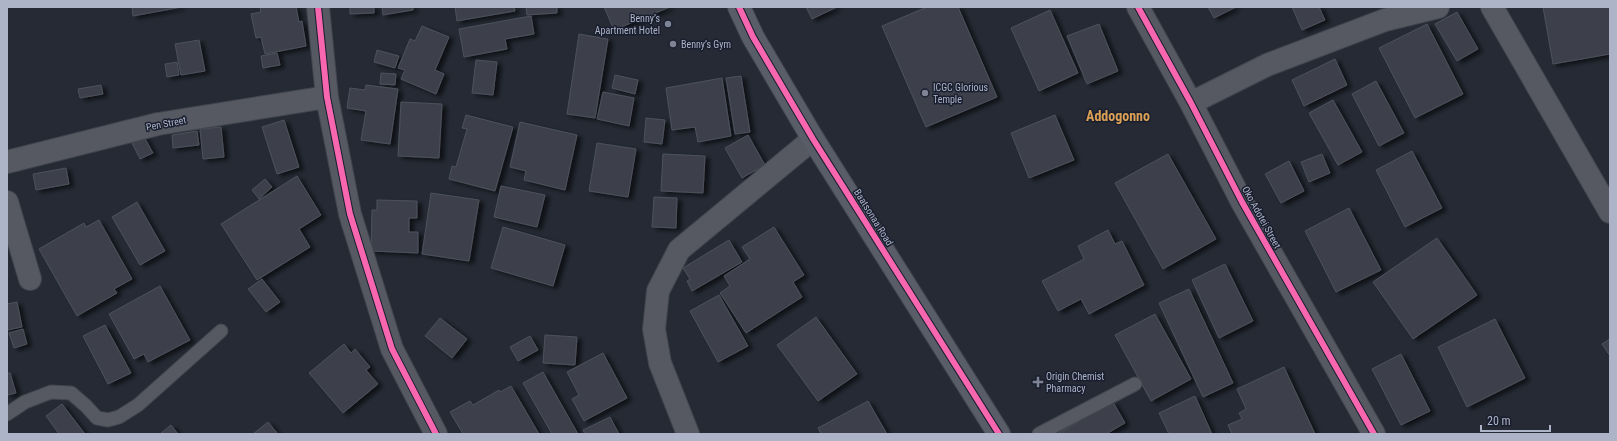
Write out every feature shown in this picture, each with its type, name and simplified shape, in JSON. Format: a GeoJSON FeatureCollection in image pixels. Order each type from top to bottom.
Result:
{"type":"FeatureCollection","features":[{"type":"Feature","properties":{"kind":"street"},"geometry":{"type":"LineString","coordinates":[[318,7],[327,97],[350,214],[392,349],[436,434]]}},
{"type":"Feature","properties":{"kind":"street","name":"Baatsonaa Road"},"geometry":{"type":"LineString","coordinates":[[740,7],[753,37],[813,139],[999,434]]}},
{"type":"Feature","properties":{"kind":"street","name":"Oko Adotei Street"},"geometry":{"type":"LineString","coordinates":[[1138,7],[1191,103],[1242,202],[1374,434]]}},
{"type":"Feature","properties":{"kind":"street"},"geometry":{"type":"LineString","coordinates":[[1191,103],[1267,65],[1385,20],[1438,7]]}},
{"type":"Feature","properties":{"kind":"street"},"geometry":{"type":"LineString","coordinates":[[1492,7],[1610,212]]}},
{"type":"Feature","properties":{"kind":"street","name":"Pen Street"},"geometry":{"type":"LineString","coordinates":[[7,162],[158,124],[327,97]]}},
{"type":"Feature","properties":{"kind":"street"},"geometry":{"type":"LineString","coordinates":[[688,434],[660,363],[654,329],[658,291],[679,250],[813,139]]}},
{"type":"Feature","properties":{"kind":"street"},"geometry":{"type":"LineString","coordinates":[[7,202],[30,279]]}},
{"type":"Feature","properties":{"kind":"lane"},"geometry":{"type":"LineString","coordinates":[[7,414],[25,402],[51,392],[71,393],[97,418],[108,420],[118,417],[138,405],[221,331]]}},
{"type":"Feature","properties":{"kind":"lane"},"geometry":{"type":"LineString","coordinates":[[1039,434],[1135,384]]}},
{"type":"Feature","properties":{"kind":"building"},"geometry":{"type":"Polygon","coordinates":[[[132,7],[182,7],[133,16],[132,7]]]}},
{"type":"Feature","properties":{"kind":"building"},"geometry":{"type":"Polygon","coordinates":[[[260,7],[296,7],[299,22],[302,21],[306,46],[265,54],[261,37],[256,38],[251,14],[261,12],[260,7]]]}},
{"type":"Feature","properties":{"kind":"building"},"geometry":{"type":"Polygon","coordinates":[[[350,7],[374,7],[374,13],[350,14],[350,7]]]}},
{"type":"Feature","properties":{"kind":"building"},"geometry":{"type":"Polygon","coordinates":[[[382,7],[413,7],[413,10],[383,15],[382,7]]]}},
{"type":"Feature","properties":{"kind":"building"},"geometry":{"type":"Polygon","coordinates":[[[455,7],[514,7],[515,11],[457,21],[455,7]]]}},
{"type":"Feature","properties":{"kind":"building"},"geometry":{"type":"Polygon","coordinates":[[[526,7],[557,7],[557,13],[527,15],[526,7]]]}},
{"type":"Feature","properties":{"kind":"building"},"geometry":{"type":"Polygon","coordinates":[[[604,7],[670,7],[614,30],[604,7]]]}},
{"type":"Feature","properties":{"kind":"building"},"geometry":{"type":"Polygon","coordinates":[[[806,7],[837,7],[812,19],[806,7]]]}},
{"type":"Feature","properties":{"kind":"building"},"geometry":{"type":"Polygon","coordinates":[[[927,7],[958,7],[997,97],[926,127],[882,26],[927,7]]]}},
{"type":"Feature","properties":{"kind":"building"},"geometry":{"type":"Polygon","coordinates":[[[1208,7],[1236,7],[1214,18],[1208,7]]]}},
{"type":"Feature","properties":{"kind":"building"},"geometry":{"type":"Polygon","coordinates":[[[1292,7],[1319,7],[1325,20],[1302,30],[1292,7]]]}},
{"type":"Feature","properties":{"kind":"building"},"geometry":{"type":"Polygon","coordinates":[[[1543,7],[1610,7],[1610,54],[1553,64],[1543,7]]]}},
{"type":"Feature","properties":{"kind":"building"},"geometry":{"type":"Polygon","coordinates":[[[1050,10],[1078,73],[1039,91],[1011,28],[1050,10]]]}},
{"type":"Feature","properties":{"kind":"building"},"geometry":{"type":"Polygon","coordinates":[[[1457,12],[1478,49],[1457,61],[1435,24],[1457,12]]]}},
{"type":"Feature","properties":{"kind":"building"},"geometry":{"type":"Polygon","coordinates":[[[531,16],[534,34],[505,39],[507,49],[464,57],[459,29],[531,16]]]}},
{"type":"Feature","properties":{"kind":"building"},"geometry":{"type":"Polygon","coordinates":[[[1099,24],[1118,71],[1087,84],[1067,36],[1099,24]]]}},
{"type":"Feature","properties":{"kind":"building"},"geometry":{"type":"Polygon","coordinates":[[[1427,24],[1463,94],[1415,118],[1379,48],[1427,24]]]}},
{"type":"Feature","properties":{"kind":"building"},"geometry":{"type":"Polygon","coordinates":[[[422,26],[449,37],[435,70],[444,74],[436,94],[401,79],[405,70],[398,68],[410,39],[415,41],[422,26]]]}},
{"type":"Feature","properties":{"kind":"building"},"geometry":{"type":"Polygon","coordinates":[[[579,34],[608,39],[595,118],[567,114],[579,34]]]}},
{"type":"Feature","properties":{"kind":"building"},"geometry":{"type":"Polygon","coordinates":[[[199,40],[205,71],[181,75],[175,44],[199,40]]]}},
{"type":"Feature","properties":{"kind":"building"},"geometry":{"type":"Polygon","coordinates":[[[377,50],[399,56],[395,68],[374,62],[377,50]]]}},
{"type":"Feature","properties":{"kind":"building"},"geometry":{"type":"Polygon","coordinates":[[[277,53],[280,65],[263,68],[261,56],[277,53]]]}},
{"type":"Feature","properties":{"kind":"building"},"geometry":{"type":"Polygon","coordinates":[[[1335,59],[1347,85],[1304,106],[1292,80],[1335,59]]]}},
{"type":"Feature","properties":{"kind":"building"},"geometry":{"type":"Polygon","coordinates":[[[476,60],[497,62],[493,95],[472,93],[476,60]]]}},
{"type":"Feature","properties":{"kind":"building"},"geometry":{"type":"Polygon","coordinates":[[[177,62],[179,75],[167,77],[165,64],[177,62]]]}},
{"type":"Feature","properties":{"kind":"building"},"geometry":{"type":"Polygon","coordinates":[[[381,73],[396,74],[395,85],[380,84],[381,73]]]}},
{"type":"Feature","properties":{"kind":"building"},"geometry":{"type":"Polygon","coordinates":[[[615,75],[638,80],[635,94],[612,88],[615,75]]]}},
{"type":"Feature","properties":{"kind":"building"},"geometry":{"type":"Polygon","coordinates":[[[741,76],[750,132],[735,134],[726,78],[741,76]]]}},
{"type":"Feature","properties":{"kind":"building"},"geometry":{"type":"Polygon","coordinates":[[[722,78],[731,136],[698,142],[695,127],[672,130],[666,88],[722,78]]]}},
{"type":"Feature","properties":{"kind":"building"},"geometry":{"type":"Polygon","coordinates":[[[1376,81],[1404,133],[1379,146],[1352,94],[1376,81]]]}},
{"type":"Feature","properties":{"kind":"building"},"geometry":{"type":"Polygon","coordinates":[[[101,85],[103,94],[80,98],[78,89],[101,85]]]}},
{"type":"Feature","properties":{"kind":"building"},"geometry":{"type":"Polygon","coordinates":[[[366,85],[398,89],[390,144],[361,140],[366,111],[347,108],[350,88],[365,90],[366,85]]]}},
{"type":"Feature","properties":{"kind":"building"},"geometry":{"type":"Polygon","coordinates":[[[603,92],[634,98],[629,126],[597,119],[603,92]]]}},
{"type":"Feature","properties":{"kind":"building"},"geometry":{"type":"Polygon","coordinates":[[[1333,100],[1362,152],[1338,165],[1309,113],[1333,100]]]}},
{"type":"Feature","properties":{"kind":"building"},"geometry":{"type":"Polygon","coordinates":[[[401,102],[442,104],[439,158],[398,156],[401,102]]]}},
{"type":"Feature","properties":{"kind":"building"},"geometry":{"type":"Polygon","coordinates":[[[466,115],[513,127],[495,191],[449,179],[452,166],[456,167],[467,129],[462,128],[466,115]]]}},
{"type":"Feature","properties":{"kind":"building"},"geometry":{"type":"Polygon","coordinates":[[[1055,115],[1074,160],[1029,178],[1011,133],[1055,115]]]}},
{"type":"Feature","properties":{"kind":"building"},"geometry":{"type":"Polygon","coordinates":[[[646,118],[665,120],[662,144],[644,142],[646,118]]]}},
{"type":"Feature","properties":{"kind":"building"},"geometry":{"type":"Polygon","coordinates":[[[284,120],[299,167],[277,174],[262,127],[284,120]]]}},
{"type":"Feature","properties":{"kind":"building"},"geometry":{"type":"Polygon","coordinates":[[[520,122],[577,135],[565,190],[524,180],[526,171],[510,167],[520,122]]]}},
{"type":"Feature","properties":{"kind":"building"},"geometry":{"type":"Polygon","coordinates":[[[221,127],[224,157],[203,159],[200,129],[221,127]]]}},
{"type":"Feature","properties":{"kind":"building"},"geometry":{"type":"Polygon","coordinates":[[[197,131],[199,145],[173,148],[172,135],[197,131]]]}},
{"type":"Feature","properties":{"kind":"building"},"geometry":{"type":"Polygon","coordinates":[[[142,133],[153,153],[140,159],[130,139],[142,133]]]}},
{"type":"Feature","properties":{"kind":"building"},"geometry":{"type":"Polygon","coordinates":[[[748,135],[765,165],[742,178],[725,148],[748,135]]]}},
{"type":"Feature","properties":{"kind":"building"},"geometry":{"type":"Polygon","coordinates":[[[597,143],[636,149],[628,197],[589,191],[597,143]]]}},
{"type":"Feature","properties":{"kind":"building"},"geometry":{"type":"Polygon","coordinates":[[[1412,151],[1442,208],[1405,227],[1376,170],[1412,151]]]}},
{"type":"Feature","properties":{"kind":"building"},"geometry":{"type":"Polygon","coordinates":[[[663,154],[705,156],[703,193],[661,191],[663,154]]]}},
{"type":"Feature","properties":{"kind":"building"},"geometry":{"type":"Polygon","coordinates":[[[1168,154],[1216,239],[1163,269],[1115,183],[1168,154]]]}},
{"type":"Feature","properties":{"kind":"building"},"geometry":{"type":"Polygon","coordinates":[[[1322,154],[1330,173],[1309,182],[1301,162],[1322,154]]]}},
{"type":"Feature","properties":{"kind":"building"},"geometry":{"type":"Polygon","coordinates":[[[1289,161],[1304,191],[1281,203],[1265,174],[1289,161]]]}},
{"type":"Feature","properties":{"kind":"building"},"geometry":{"type":"Polygon","coordinates":[[[66,168],[69,184],[36,190],[33,174],[66,168]]]}},
{"type":"Feature","properties":{"kind":"building"},"geometry":{"type":"Polygon","coordinates":[[[297,176],[321,215],[299,229],[310,247],[257,280],[221,224],[297,176]]]}},
{"type":"Feature","properties":{"kind":"building"},"geometry":{"type":"Polygon","coordinates":[[[265,179],[272,187],[259,199],[252,190],[265,179]]]}},
{"type":"Feature","properties":{"kind":"building"},"geometry":{"type":"Polygon","coordinates":[[[501,186],[545,195],[537,227],[494,217],[501,186]]]}},
{"type":"Feature","properties":{"kind":"building"},"geometry":{"type":"Polygon","coordinates":[[[431,193],[479,200],[469,261],[422,254],[431,193]]]}},
{"type":"Feature","properties":{"kind":"building"},"geometry":{"type":"Polygon","coordinates":[[[654,197],[677,198],[676,228],[652,227],[654,197]]]}},
{"type":"Feature","properties":{"kind":"building"},"geometry":{"type":"Polygon","coordinates":[[[377,200],[417,201],[417,218],[409,218],[409,232],[418,232],[418,253],[371,251],[372,210],[377,210],[377,200]]]}},
{"type":"Feature","properties":{"kind":"building"},"geometry":{"type":"Polygon","coordinates":[[[137,202],[165,251],[140,265],[112,217],[137,202]]]}},
{"type":"Feature","properties":{"kind":"building"},"geometry":{"type":"Polygon","coordinates":[[[1349,208],[1381,270],[1336,292],[1305,231],[1349,208]]]}},
{"type":"Feature","properties":{"kind":"building"},"geometry":{"type":"Polygon","coordinates":[[[99,220],[132,279],[114,289],[117,293],[77,316],[39,249],[84,223],[86,227],[99,220]]]}},
{"type":"Feature","properties":{"kind":"building"},"geometry":{"type":"Polygon","coordinates":[[[503,227],[565,245],[553,286],[491,268],[503,227]]]}},
{"type":"Feature","properties":{"kind":"building"},"geometry":{"type":"Polygon","coordinates":[[[774,227],[804,275],[793,282],[802,297],[746,333],[720,293],[730,286],[724,276],[750,259],[742,247],[774,227]]]}},
{"type":"Feature","properties":{"kind":"building"},"geometry":{"type":"Polygon","coordinates":[[[1108,230],[1115,244],[1122,241],[1144,285],[1089,314],[1081,299],[1058,311],[1042,281],[1084,259],[1078,246],[1108,230]]]}},
{"type":"Feature","properties":{"kind":"building"},"geometry":{"type":"Polygon","coordinates":[[[1437,238],[1477,295],[1413,339],[1373,282],[1437,238]]]}},
{"type":"Feature","properties":{"kind":"building"},"geometry":{"type":"Polygon","coordinates":[[[729,240],[742,262],[692,291],[687,281],[690,279],[683,268],[729,240]]]}},
{"type":"Feature","properties":{"kind":"building"},"geometry":{"type":"Polygon","coordinates":[[[1225,264],[1253,321],[1219,338],[1192,280],[1225,264]]]}},
{"type":"Feature","properties":{"kind":"building"},"geometry":{"type":"Polygon","coordinates":[[[262,279],[280,302],[266,312],[248,289],[262,279]]]}},
{"type":"Feature","properties":{"kind":"building"},"geometry":{"type":"Polygon","coordinates":[[[160,286],[190,340],[148,362],[144,354],[134,359],[109,314],[160,286]]]}},
{"type":"Feature","properties":{"kind":"building"},"geometry":{"type":"Polygon","coordinates":[[[1189,289],[1233,383],[1203,397],[1159,303],[1189,289]]]}},
{"type":"Feature","properties":{"kind":"building"},"geometry":{"type":"Polygon","coordinates":[[[719,295],[748,346],[718,362],[690,311],[719,295]]]}},
{"type":"Feature","properties":{"kind":"building"},"geometry":{"type":"Polygon","coordinates":[[[17,302],[22,327],[7,330],[7,304],[17,302]]]}},
{"type":"Feature","properties":{"kind":"building"},"geometry":{"type":"Polygon","coordinates":[[[1155,314],[1191,379],[1151,401],[1115,335],[1155,314]]]}},
{"type":"Feature","properties":{"kind":"building"},"geometry":{"type":"Polygon","coordinates":[[[816,317],[857,374],[818,401],[777,345],[816,317]]]}},
{"type":"Feature","properties":{"kind":"building"},"geometry":{"type":"Polygon","coordinates":[[[440,318],[467,339],[452,358],[425,336],[440,318]]]}},
{"type":"Feature","properties":{"kind":"building"},"geometry":{"type":"Polygon","coordinates":[[[1495,319],[1525,378],[1467,407],[1438,347],[1495,319]]]}},
{"type":"Feature","properties":{"kind":"building"},"geometry":{"type":"Polygon","coordinates":[[[105,325],[131,373],[108,384],[83,336],[105,325]]]}},
{"type":"Feature","properties":{"kind":"building"},"geometry":{"type":"Polygon","coordinates":[[[23,329],[27,344],[14,348],[9,333],[23,329]]]}},
{"type":"Feature","properties":{"kind":"building"},"geometry":{"type":"Polygon","coordinates":[[[545,335],[577,337],[575,365],[543,363],[545,335]]]}},
{"type":"Feature","properties":{"kind":"building"},"geometry":{"type":"Polygon","coordinates":[[[530,336],[538,350],[518,361],[510,347],[530,336]]]}},
{"type":"Feature","properties":{"kind":"building"},"geometry":{"type":"Polygon","coordinates":[[[1610,339],[1610,356],[1602,344],[1610,339]]]}},
{"type":"Feature","properties":{"kind":"building"},"geometry":{"type":"Polygon","coordinates":[[[344,344],[351,353],[355,349],[370,367],[366,370],[378,384],[343,413],[309,373],[344,344]]]}},
{"type":"Feature","properties":{"kind":"building"},"geometry":{"type":"Polygon","coordinates":[[[603,353],[627,398],[584,421],[572,399],[579,395],[567,372],[603,353]]]}},
{"type":"Feature","properties":{"kind":"building"},"geometry":{"type":"Polygon","coordinates":[[[1401,354],[1430,411],[1401,425],[1372,369],[1401,354]]]}},
{"type":"Feature","properties":{"kind":"building"},"geometry":{"type":"Polygon","coordinates":[[[1284,367],[1315,434],[1232,434],[1228,425],[1242,419],[1239,413],[1246,409],[1237,389],[1284,367]]]}},
{"type":"Feature","properties":{"kind":"building"},"geometry":{"type":"Polygon","coordinates":[[[543,372],[578,434],[552,434],[523,383],[543,372]]]}},
{"type":"Feature","properties":{"kind":"building"},"geometry":{"type":"Polygon","coordinates":[[[7,373],[10,373],[16,393],[7,395],[7,373]]]}},
{"type":"Feature","properties":{"kind":"building"},"geometry":{"type":"Polygon","coordinates":[[[511,386],[539,434],[463,434],[450,412],[470,401],[473,405],[499,390],[500,392],[511,386]]]}},
{"type":"Feature","properties":{"kind":"building"},"geometry":{"type":"Polygon","coordinates":[[[1195,396],[1212,434],[1169,434],[1159,413],[1195,396]]]}},
{"type":"Feature","properties":{"kind":"building"},"geometry":{"type":"Polygon","coordinates":[[[868,401],[887,434],[821,434],[818,428],[868,401]]]}},
{"type":"Feature","properties":{"kind":"building"},"geometry":{"type":"Polygon","coordinates":[[[1113,402],[1125,423],[1106,434],[1057,434],[1113,402]]]}},
{"type":"Feature","properties":{"kind":"building"},"geometry":{"type":"Polygon","coordinates":[[[62,404],[85,434],[59,434],[46,416],[62,404]]]}},
{"type":"Feature","properties":{"kind":"building"},"geometry":{"type":"Polygon","coordinates":[[[610,417],[619,434],[585,434],[583,430],[610,417]]]}},
{"type":"Feature","properties":{"kind":"building"},"geometry":{"type":"Polygon","coordinates":[[[268,422],[278,434],[253,434],[268,422]]]}},
{"type":"Feature","properties":{"kind":"building"},"geometry":{"type":"Polygon","coordinates":[[[171,425],[178,434],[160,434],[171,425]]]}},
{"type":"Feature","properties":{"kind":"cycle path"},"geometry":{"type":"LineString","coordinates":[[318,7],[327,97],[350,214],[392,349],[436,434]]}},
{"type":"Feature","properties":{"kind":"cycle path"},"geometry":{"type":"LineString","coordinates":[[739,7],[753,37],[813,139],[999,434]]}},
{"type":"Feature","properties":{"kind":"cycle path"},"geometry":{"type":"LineString","coordinates":[[1138,7],[1191,103],[1242,202],[1374,434]]}},
{"type":"Feature","properties":{"kind":"place","name":"Benny’s Apartment Hotel"},"geometry":{"type":"Point","coordinates":[668,24]}},
{"type":"Feature","properties":{"kind":"place","name":"Benny’s Gym"},"geometry":{"type":"Point","coordinates":[673,44]}},
{"type":"Feature","properties":{"kind":"place","name":"ICGC Glorious Temple"},"geometry":{"type":"Point","coordinates":[925,93]}},
{"type":"Feature","properties":{"kind":"place","name":"Origin Chemist Pharmacy"},"geometry":{"type":"Point","coordinates":[1038,382]}},
{"type":"Feature","properties":{"kind":"district","name":"Addogonno"},"geometry":{"type":"Point","coordinates":[1118,116]}}]}
